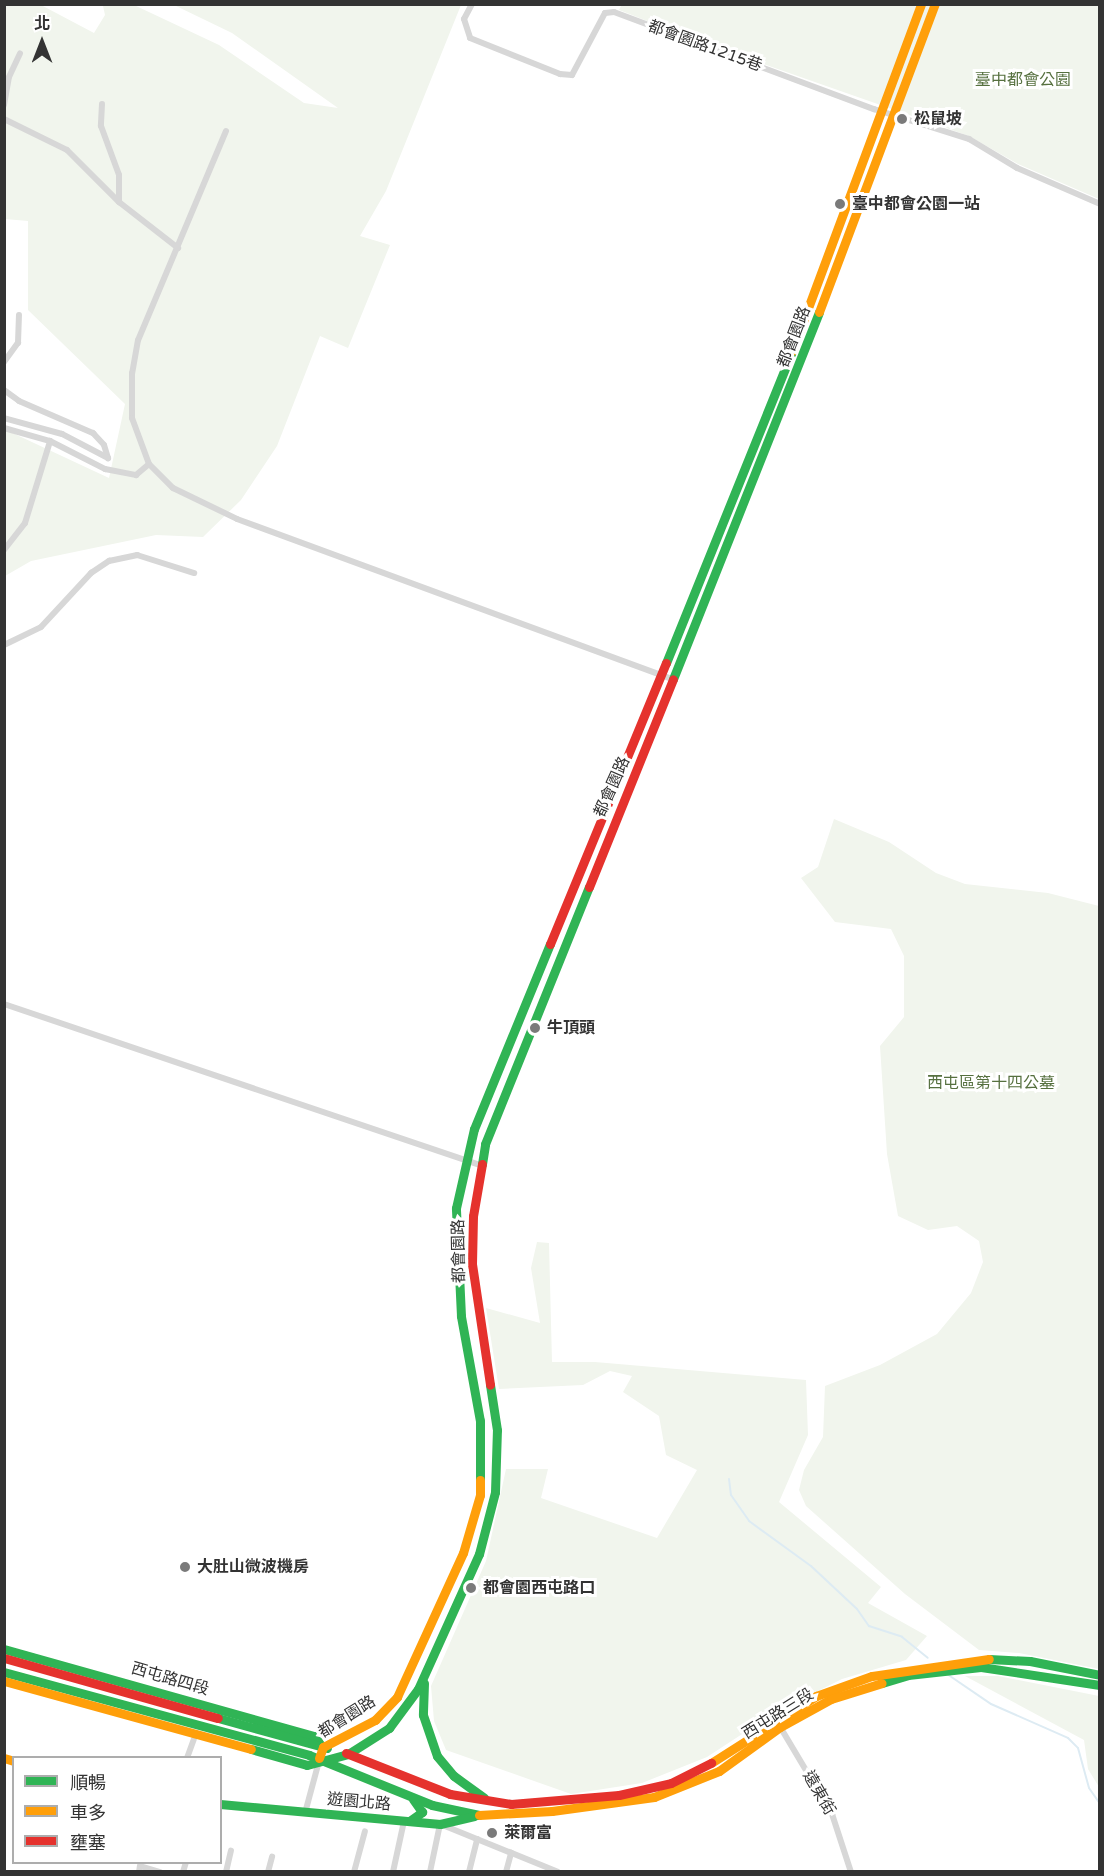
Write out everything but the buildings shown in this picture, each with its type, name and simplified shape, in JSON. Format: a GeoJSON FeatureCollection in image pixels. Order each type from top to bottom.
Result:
{"type":"FeatureCollection","features":[{"type":"Feature","properties":{"kind":"street","name":"都會園路1215巷"},"geometry":{"type":"LineString","coordinates":[[472,4],[464,19],[470,38],[544,64],[560,74],[572,75],[604,12],[614,12],[883,112]]}},
{"type":"Feature","properties":{"kind":"street","name":"都會園路"},"geometry":{"type":"LineString","coordinates":[[921,4],[883,112],[776,395],[699,578],[663,676],[488,1090],[464,1161],[456,1208],[456,1268],[480,1421],[480,1495],[463,1554],[397,1697],[367,1725],[323,1747],[320,1758],[348,1754],[399,1719],[427,1669],[479,1554],[495,1492],[496,1430],[472,1264],[480,1165],[485,1144],[609,830],[674,680],[793,380],[883,112],[922,40],[935,4]]}},
{"type":"Feature","properties":{"kind":"street"},"geometry":{"type":"LineString","coordinates":[[911,36],[922,40]]}},
{"type":"Feature","properties":{"kind":"street"},"geometry":{"type":"LineString","coordinates":[[4,105],[9,77],[20,53]]}},
{"type":"Feature","properties":{"kind":"street"},"geometry":{"type":"LineString","coordinates":[[102,104],[100,126],[119,175],[119,202]]}},
{"type":"Feature","properties":{"kind":"street"},"geometry":{"type":"LineString","coordinates":[[883,112],[969,139],[1017,168],[1100,204]]}},
{"type":"Feature","properties":{"kind":"street"},"geometry":{"type":"LineString","coordinates":[[4,119],[67,150],[119,202],[178,248]]}},
{"type":"Feature","properties":{"kind":"street"},"geometry":{"type":"LineString","coordinates":[[226,131],[138,340],[132,372],[132,418],[149,464],[173,488],[237,519],[674,680]]}},
{"type":"Feature","properties":{"kind":"street"},"geometry":{"type":"LineString","coordinates":[[4,362],[18,343],[19,315]]}},
{"type":"Feature","properties":{"kind":"street"},"geometry":{"type":"LineString","coordinates":[[4,390],[19,401],[93,432],[108,458],[62,434],[4,418]]}},
{"type":"Feature","properties":{"kind":"street"},"geometry":{"type":"LineString","coordinates":[[4,428],[51,441],[105,469],[136,475],[149,464]]}},
{"type":"Feature","properties":{"kind":"street"},"geometry":{"type":"LineString","coordinates":[[4,550],[25,523],[51,441]]}},
{"type":"Feature","properties":{"kind":"street"},"geometry":{"type":"LineString","coordinates":[[4,645],[41,627],[91,573],[110,561],[137,555],[194,573]]}},
{"type":"Feature","properties":{"kind":"street"},"geometry":{"type":"LineString","coordinates":[[4,1004],[480,1165]]}},
{"type":"Feature","properties":{"kind":"street","name":"西屯路四段"},"geometry":{"type":"LineString","coordinates":[[4,1649],[314,1736],[323,1747]]}},
{"type":"Feature","properties":{"kind":"street","name":"西屯路四段"},"geometry":{"type":"LineString","coordinates":[[4,1658],[348,1754],[450,1794],[488,1801]]}},
{"type":"Feature","properties":{"kind":"street","name":"西屯路三段"},"geometry":{"type":"LineString","coordinates":[[488,1801],[544,1803],[649,1791],[721,1758],[843,1685],[946,1660],[1030,1661],[1100,1675]]}},
{"type":"Feature","properties":{"kind":"street","name":"西屯路三段"},"geometry":{"type":"LineString","coordinates":[[478,1815],[552,1811],[654,1797],[719,1771],[778,1723],[831,1699],[879,1682],[928,1672],[981,1667],[1100,1685]]}},
{"type":"Feature","properties":{"kind":"street"},"geometry":{"type":"LineString","coordinates":[[4,1671],[320,1758],[440,1808],[478,1815],[488,1801],[454,1776],[430,1742],[422,1699],[427,1669]]}},
{"type":"Feature","properties":{"kind":"street"},"geometry":{"type":"LineString","coordinates":[[4,1681],[307,1765],[320,1758]]}},
{"type":"Feature","properties":{"kind":"street","name":"遠東街"},"geometry":{"type":"LineString","coordinates":[[778,1723],[832,1814],[851,1872]]}},
{"type":"Feature","properties":{"kind":"street"},"geometry":{"type":"LineString","coordinates":[[188,1756],[194,1739]]}},
{"type":"Feature","properties":{"kind":"street"},"geometry":{"type":"LineString","coordinates":[[306,1813],[320,1758]]}},
{"type":"Feature","properties":{"kind":"street"},"geometry":{"type":"LineString","coordinates":[[393,1872],[404,1821],[419,1818],[422,1812],[420,1806],[403,1793]]}},
{"type":"Feature","properties":{"kind":"street","name":"遊園北路"},"geometry":{"type":"LineString","coordinates":[[222,1804],[440,1824],[478,1815]]}},
{"type":"Feature","properties":{"kind":"street"},"geometry":{"type":"LineString","coordinates":[[430,1872],[440,1824],[553,1871]]}},
{"type":"Feature","properties":{"kind":"street"},"geometry":{"type":"LineString","coordinates":[[354,1872],[365,1830]]}},
{"type":"Feature","properties":{"kind":"street"},"geometry":{"type":"LineString","coordinates":[[469,1872],[477,1839]]}},
{"type":"Feature","properties":{"kind":"street"},"geometry":{"type":"LineString","coordinates":[[226,1872],[231,1851]]}},
{"type":"Feature","properties":{"kind":"street"},"geometry":{"type":"LineString","coordinates":[[506,1872],[511,1853]]}},
{"type":"Feature","properties":{"kind":"street"},"geometry":{"type":"LineString","coordinates":[[268,1872],[272,1857]]}},
{"type":"Feature","properties":{"kind":"street"},"geometry":{"type":"LineString","coordinates":[[139,1872],[140,1866],[160,1872]]}},
{"type":"Feature","properties":{"kind":"green space","name":"臺中都會公園"},"geometry":{"type":"Polygon","coordinates":[[[622,4],[1099,5],[1099,199],[1018,164],[969,136],[709,45],[619,10],[622,4]]]}},
{"type":"Feature","properties":{"kind":"green space"},"geometry":{"type":"Polygon","coordinates":[[[5,5],[41,5],[94,33],[105,15],[103,6],[134,5],[219,45],[304,103],[338,108],[232,33],[174,5],[461,5],[386,191],[360,236],[390,245],[348,348],[320,336],[277,446],[241,500],[203,537],[156,535],[31,561],[5,576],[4,429],[109,478],[125,404],[28,310],[28,221],[5,219],[5,5]]]}},
{"type":"Feature","properties":{"kind":"green space","name":"西屯區第十四公墓"},"geometry":{"type":"Polygon","coordinates":[[[834,819],[889,842],[936,873],[965,884],[1048,893],[1099,906],[1099,1669],[1019,1653],[979,1650],[905,1594],[806,1506],[799,1490],[804,1470],[823,1437],[825,1386],[880,1365],[937,1334],[971,1293],[983,1262],[979,1241],[957,1226],[928,1230],[898,1216],[887,1154],[880,1046],[904,1017],[904,956],[891,929],[835,922],[801,878],[818,867],[834,819]]]}},
{"type":"Feature","properties":{"kind":"green space"},"geometry":{"type":"Polygon","coordinates":[[[537,1242],[549,1243],[552,1362],[595,1362],[806,1380],[808,1435],[779,1502],[881,1587],[868,1603],[927,1636],[906,1660],[842,1679],[776,1712],[707,1757],[642,1783],[571,1794],[446,1750],[434,1721],[431,1686],[486,1561],[506,1469],[548,1469],[541,1498],[657,1538],[697,1470],[666,1455],[659,1416],[623,1392],[632,1376],[610,1371],[583,1385],[499,1389],[486,1308],[540,1323],[531,1268],[537,1242]]]}},
{"type":"Feature","properties":{"kind":"green space"},"geometry":{"type":"Polygon","coordinates":[[[965,1676],[998,1676],[1099,1696],[1099,1787],[1088,1769],[1084,1740],[965,1676]]]}},
{"type":"Feature","properties":{"kind":"waterway"},"geometry":{"type":"LineString","coordinates":[[729,1479],[731,1495],[749,1521],[811,1566],[857,1609],[869,1626],[902,1637],[928,1658]]}},
{"type":"Feature","properties":{"kind":"waterway"},"geometry":{"type":"LineString","coordinates":[[947,1674],[991,1704],[1068,1738],[1078,1748],[1089,1788],[1100,1804]]}},
{"type":"Feature","properties":{"kind":"traffic: fast"},"geometry":{"type":"LineString","coordinates":[[673,679],[819,312]]}},
{"type":"Feature","properties":{"kind":"traffic: fast"},"geometry":{"type":"LineString","coordinates":[[666,663],[792,351]]}},
{"type":"Feature","properties":{"kind":"traffic: fast"},"geometry":{"type":"LineString","coordinates":[[482,1164],[485,1144],[589,887]]}},
{"type":"Feature","properties":{"kind":"traffic: fast"},"geometry":{"type":"LineString","coordinates":[[480,1480],[480,1421],[461,1316],[456,1208],[474,1129],[550,944]]}},
{"type":"Feature","properties":{"kind":"traffic: fast"},"geometry":{"type":"LineString","coordinates":[[251,1749],[307,1765],[348,1754],[389,1728],[418,1689],[479,1554],[495,1492],[497,1430],[490,1385]]}},
{"type":"Feature","properties":{"kind":"traffic: fast"},"geometry":{"type":"LineString","coordinates":[[4,1649],[314,1736],[323,1747]]}},
{"type":"Feature","properties":{"kind":"traffic: fast"},"geometry":{"type":"LineString","coordinates":[[989,1659],[1030,1661],[1100,1675]]}},
{"type":"Feature","properties":{"kind":"traffic: fast"},"geometry":{"type":"LineString","coordinates":[[882,1683],[908,1675],[981,1667],[1100,1685]]}},
{"type":"Feature","properties":{"kind":"traffic: fast"},"geometry":{"type":"LineString","coordinates":[[4,1672],[309,1755],[432,1805],[479,1815]]}},
{"type":"Feature","properties":{"kind":"traffic: fast"},"geometry":{"type":"LineString","coordinates":[[424,1683],[423,1715],[437,1756],[454,1776],[484,1798]]}},
{"type":"Feature","properties":{"kind":"traffic: fast"},"geometry":{"type":"LineString","coordinates":[[218,1718],[327,1748]]}},
{"type":"Feature","properties":{"kind":"traffic: fast"},"geometry":{"type":"LineString","coordinates":[[411,1820],[422,1812],[413,1799]]}},
{"type":"Feature","properties":{"kind":"traffic: fast"},"geometry":{"type":"LineString","coordinates":[[222,1804],[440,1824],[474,1816]]}},
{"type":"Feature","properties":{"kind":"traffic: slow"},"geometry":{"type":"LineString","coordinates":[[792,351],[921,4]]}},
{"type":"Feature","properties":{"kind":"traffic: slow"},"geometry":{"type":"LineString","coordinates":[[819,312],[935,4]]}},
{"type":"Feature","properties":{"kind":"traffic: slow"},"geometry":{"type":"LineString","coordinates":[[319,1758],[323,1747],[375,1720],[397,1697],[463,1553],[480,1495],[480,1480]]}},
{"type":"Feature","properties":{"kind":"traffic: slow"},"geometry":{"type":"LineString","coordinates":[[711,1763],[816,1696],[872,1676],[989,1659]]}},
{"type":"Feature","properties":{"kind":"traffic: slow"},"geometry":{"type":"LineString","coordinates":[[4,1681],[251,1749]]}},
{"type":"Feature","properties":{"kind":"traffic: slow"},"geometry":{"type":"LineString","coordinates":[[479,1815],[552,1811],[654,1797],[719,1771],[780,1727],[831,1699],[882,1683]]}},
{"type":"Feature","properties":{"kind":"traffic: slow"},"geometry":{"type":"LineString","coordinates":[[4,1758],[12,1760]]}},
{"type":"Feature","properties":{"kind":"traffic: jam"},"geometry":{"type":"LineString","coordinates":[[550,944],[666,663]]}},
{"type":"Feature","properties":{"kind":"traffic: jam"},"geometry":{"type":"LineString","coordinates":[[589,887],[673,679]]}},
{"type":"Feature","properties":{"kind":"traffic: jam"},"geometry":{"type":"LineString","coordinates":[[482,1164],[473,1216],[472,1264],[490,1385]]}},
{"type":"Feature","properties":{"kind":"traffic: jam"},"geometry":{"type":"LineString","coordinates":[[4,1658],[218,1718]]}},
{"type":"Feature","properties":{"kind":"traffic: jam"},"geometry":{"type":"LineString","coordinates":[[346,1753],[450,1794],[511,1804],[619,1795],[671,1783],[711,1763]]}},
{"type":"Feature","properties":{"kind":"place","name":"松鼠坡"},"geometry":{"type":"Point","coordinates":[902,119]}},
{"type":"Feature","properties":{"kind":"place","name":"臺中都會公園一站"},"geometry":{"type":"Point","coordinates":[840,204]}},
{"type":"Feature","properties":{"kind":"place","name":"牛頂頭"},"geometry":{"type":"Point","coordinates":[535,1028]}},
{"type":"Feature","properties":{"kind":"place","name":"大肚山微波機房"},"geometry":{"type":"Point","coordinates":[185,1567]}},
{"type":"Feature","properties":{"kind":"place","name":"都會園西屯路口"},"geometry":{"type":"Point","coordinates":[471,1588]}},
{"type":"Feature","properties":{"kind":"place","name":"萊爾富"},"geometry":{"type":"Point","coordinates":[492,1833]}}]}
